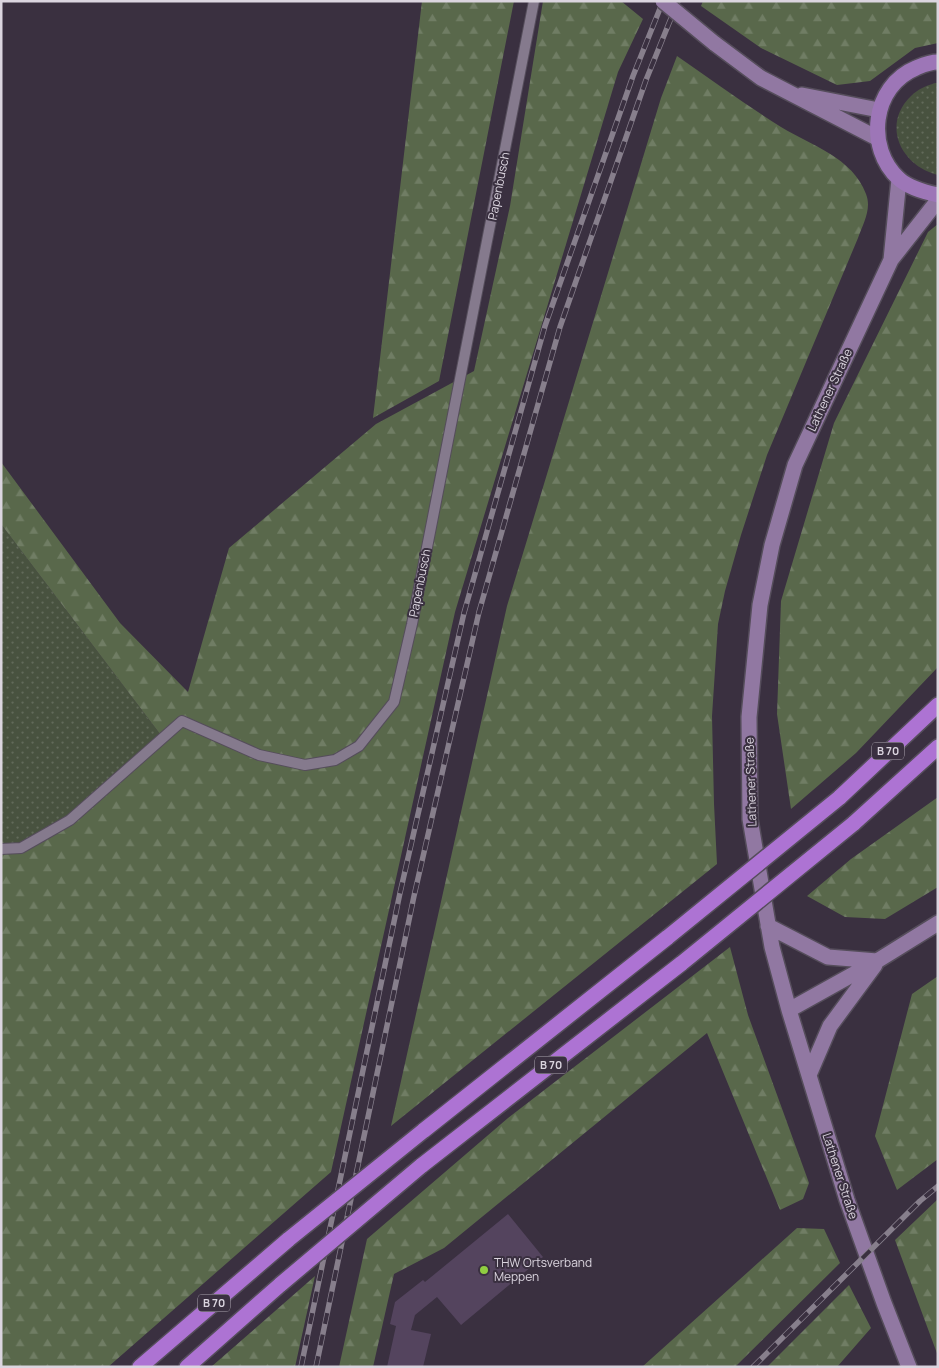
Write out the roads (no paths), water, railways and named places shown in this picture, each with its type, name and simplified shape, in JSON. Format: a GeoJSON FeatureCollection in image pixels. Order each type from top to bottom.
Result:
{"type":"FeatureCollection","features":[{"type":"Feature","properties":{"kind":"highway","name":"B 70"},"geometry":{"type":"LineString","coordinates":[[140,1367],[289,1239],[839,798],[938,705]]}},
{"type":"Feature","properties":{"kind":"highway","name":"B 70"},"geometry":{"type":"LineString","coordinates":[[187,1367],[281,1284],[421,1166],[682,963],[853,824],[938,747]]}},
{"type":"Feature","properties":{"kind":"main road"},"geometry":{"type":"LineString","coordinates":[[938,62],[931,62],[907,72],[888,90],[879,110],[877,138],[884,161],[899,179],[920,191],[938,195]]}},
{"type":"Feature","properties":{"kind":"street"},"geometry":{"type":"LineString","coordinates":[[663,1],[714,43],[761,78],[877,138]]}},
{"type":"Feature","properties":{"kind":"street"},"geometry":{"type":"LineString","coordinates":[[786,92],[879,110]]}},
{"type":"Feature","properties":{"kind":"street","name":"Lathener Straße"},"geometry":{"type":"LineString","coordinates":[[891,260],[899,179]]}},
{"type":"Feature","properties":{"kind":"street","name":"Lathener Straße"},"geometry":{"type":"LineString","coordinates":[[909,1367],[847,1200],[789,1010],[768,926],[750,809],[749,717],[760,605],[772,545],[796,465],[891,260],[938,200]]}},
{"type":"Feature","properties":{"kind":"street"},"geometry":{"type":"LineString","coordinates":[[789,1010],[877,961],[938,924]]}},
{"type":"Feature","properties":{"kind":"street"},"geometry":{"type":"LineString","coordinates":[[768,926],[828,957],[877,961]]}},
{"type":"Feature","properties":{"kind":"street"},"geometry":{"type":"LineString","coordinates":[[809,1075],[830,1026],[877,961]]}},
{"type":"Feature","properties":{"kind":"lane","name":"Papenbusch"},"geometry":{"type":"LineString","coordinates":[[1,849],[21,848],[70,820],[182,721],[258,755],[305,765],[335,760],[359,746],[394,702],[416,605],[534,1]]}},
{"type":"Feature","properties":{"kind":"railway"},"geometry":{"type":"LineString","coordinates":[[301,1367],[400,893],[464,613],[545,326],[633,76],[663,1]]}},
{"type":"Feature","properties":{"kind":"railway"},"geometry":{"type":"LineString","coordinates":[[316,1367],[414,896],[479,612],[560,327],[646,80],[678,1]]}},
{"type":"Feature","properties":{"kind":"railway"},"geometry":{"type":"LineString","coordinates":[[753,1367],[920,1201],[938,1186]]}},
{"type":"Feature","properties":{"kind":"place","name":"THW Ortsverband Meppen"},"geometry":{"type":"Point","coordinates":[484,1270]}}]}
